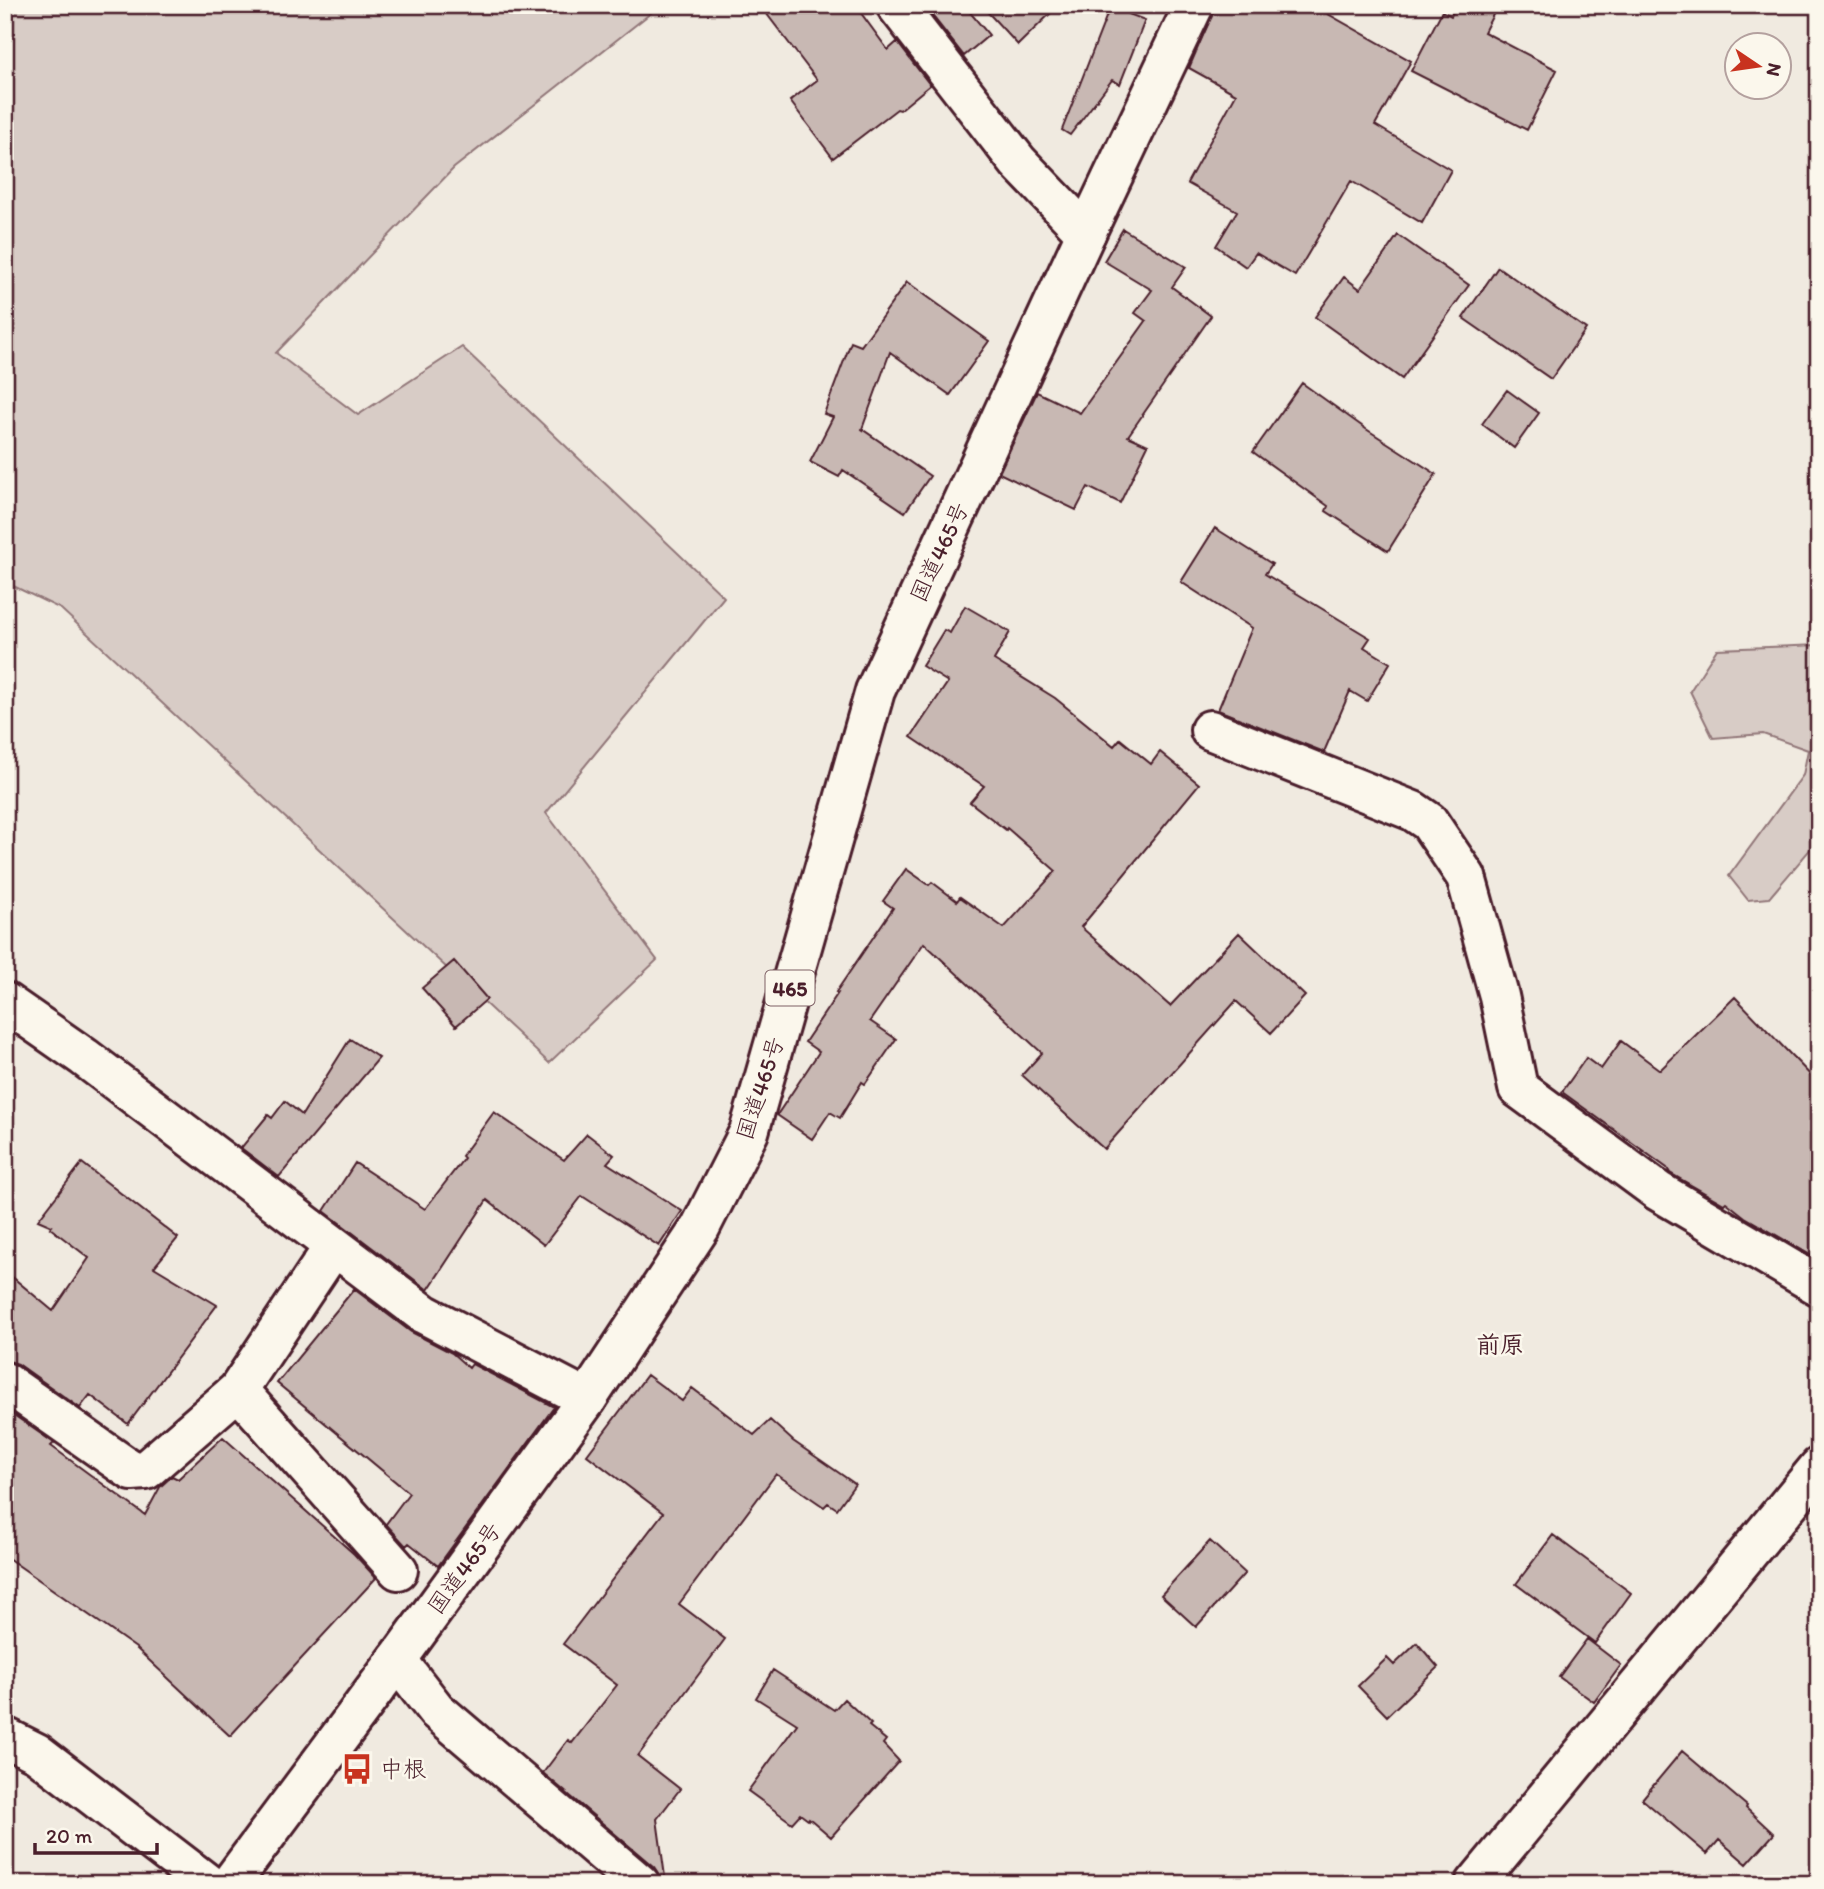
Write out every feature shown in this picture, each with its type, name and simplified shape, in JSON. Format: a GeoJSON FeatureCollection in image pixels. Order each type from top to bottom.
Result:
{"type":"FeatureCollection","features":[{"type":"Feature","properties":{"kind":"main road"},"geometry":{"type":"LineString","coordinates":[[896,5],[1018,162],[1086,233]]}},
{"type":"Feature","properties":{"kind":"main road","name":"国道465号"},"geometry":{"type":"LineString","coordinates":[[230,1884],[587,1399],[700,1228],[749,1132],[875,691],[1194,5]]}},
{"type":"Feature","properties":{"kind":"main road"},"geometry":{"type":"LineString","coordinates":[[1210,730],[1413,811],[1429,822],[1466,877],[1499,996],[1518,1088],[1658,1191],[1819,1286]]}},
{"type":"Feature","properties":{"kind":"main road"},"geometry":{"type":"LineString","coordinates":[[5,1002],[84,1057],[424,1314],[587,1399]]}},
{"type":"Feature","properties":{"kind":"main road"},"geometry":{"type":"LineString","coordinates":[[5,1382],[132,1471],[146,1470],[238,1390],[334,1246]]}},
{"type":"Feature","properties":{"kind":"main road"},"geometry":{"type":"LineString","coordinates":[[238,1390],[398,1570]]}},
{"type":"Feature","properties":{"kind":"main road"},"geometry":{"type":"LineString","coordinates":[[1475,1884],[1819,1466]]}},
{"type":"Feature","properties":{"kind":"main road"},"geometry":{"type":"LineString","coordinates":[[397,1660],[436,1710],[640,1884]]}},
{"type":"Feature","properties":{"kind":"main road"},"geometry":{"type":"LineString","coordinates":[[5,1737],[37,1753],[208,1884]]}},
{"type":"Feature","properties":{"kind":"shaded area"},"geometry":{"type":"Polygon","coordinates":[[[5,5],[661,5],[454,168],[276,353],[358,415],[462,347],[724,597],[546,813],[657,960],[549,1063],[61,609],[5,582],[5,5]]]}},
{"type":"Feature","properties":{"kind":"shaded area"},"geometry":{"type":"Polygon","coordinates":[[[1819,645],[1819,839],[1769,898],[1748,900],[1729,876],[1803,775],[1808,750],[1763,734],[1713,738],[1690,691],[1717,649],[1819,645]]]}},
{"type":"Feature","properties":{"kind":"building"},"geometry":{"type":"Polygon","coordinates":[[[760,5],[855,5],[888,50],[897,42],[930,85],[833,158],[790,101],[817,80],[760,5]]]}},
{"type":"Feature","properties":{"kind":"building"},"geometry":{"type":"Polygon","coordinates":[[[941,5],[964,5],[989,35],[964,56],[931,14],[941,5]]]}},
{"type":"Feature","properties":{"kind":"building"},"geometry":{"type":"Polygon","coordinates":[[[981,5],[1059,5],[1018,45],[981,5]]]}},
{"type":"Feature","properties":{"kind":"building"},"geometry":{"type":"Polygon","coordinates":[[[1216,5],[1312,5],[1411,61],[1375,125],[1451,170],[1422,223],[1351,181],[1295,276],[1256,253],[1246,267],[1216,246],[1237,211],[1187,183],[1236,94],[1189,68],[1216,5]]]}},
{"type":"Feature","properties":{"kind":"building"},"geometry":{"type":"Polygon","coordinates":[[[1457,5],[1498,5],[1484,32],[1557,70],[1527,130],[1411,71],[1442,11],[1451,16],[1457,5]]]}},
{"type":"Feature","properties":{"kind":"building"},"geometry":{"type":"Polygon","coordinates":[[[1110,7],[1145,20],[1120,84],[1112,80],[1070,135],[1062,130],[1110,7]]]}},
{"type":"Feature","properties":{"kind":"building"},"geometry":{"type":"Polygon","coordinates":[[[1123,229],[1186,267],[1172,287],[1211,316],[1128,436],[1148,445],[1120,503],[1088,487],[1076,510],[999,473],[1037,392],[1080,413],[1146,321],[1135,313],[1152,290],[1104,261],[1123,229]]]}},
{"type":"Feature","properties":{"kind":"building"},"geometry":{"type":"Polygon","coordinates":[[[1398,235],[1469,285],[1402,379],[1315,317],[1344,277],[1360,289],[1398,235]]]}},
{"type":"Feature","properties":{"kind":"building"},"geometry":{"type":"Polygon","coordinates":[[[1498,267],[1586,329],[1551,379],[1463,318],[1498,267]]]}},
{"type":"Feature","properties":{"kind":"building"},"geometry":{"type":"Polygon","coordinates":[[[907,282],[989,341],[950,395],[890,352],[862,429],[930,476],[905,512],[843,470],[839,477],[810,462],[833,417],[824,414],[851,342],[861,346],[907,282]]]}},
{"type":"Feature","properties":{"kind":"building"},"geometry":{"type":"Polygon","coordinates":[[[1302,383],[1436,474],[1388,551],[1326,511],[1328,506],[1253,452],[1302,383]]]}},
{"type":"Feature","properties":{"kind":"building"},"geometry":{"type":"Polygon","coordinates":[[[1507,390],[1539,413],[1514,448],[1482,424],[1507,390]]]}},
{"type":"Feature","properties":{"kind":"building"},"geometry":{"type":"Polygon","coordinates":[[[1215,528],[1272,564],[1265,574],[1370,638],[1364,647],[1390,663],[1367,701],[1350,691],[1324,752],[1218,710],[1252,628],[1181,582],[1215,528]]]}},
{"type":"Feature","properties":{"kind":"building"},"geometry":{"type":"Polygon","coordinates":[[[965,606],[1010,632],[994,660],[1055,698],[1114,746],[1120,739],[1151,764],[1160,752],[1199,784],[1081,927],[1170,1006],[1239,933],[1305,996],[1271,1033],[1236,1001],[1104,1149],[1022,1075],[1042,1053],[924,943],[870,1021],[896,1039],[865,1084],[862,1082],[840,1118],[830,1112],[812,1139],[777,1115],[819,1052],[805,1042],[893,908],[883,901],[906,869],[929,885],[932,882],[957,901],[960,897],[1004,928],[1056,871],[1007,828],[1006,830],[970,802],[984,786],[911,737],[948,682],[922,666],[944,630],[950,633],[965,606]]]}},
{"type":"Feature","properties":{"kind":"building"},"geometry":{"type":"Polygon","coordinates":[[[454,961],[487,999],[456,1026],[422,988],[454,961]]]}},
{"type":"Feature","properties":{"kind":"building"},"geometry":{"type":"Polygon","coordinates":[[[1735,997],[1819,1084],[1819,1260],[1745,1217],[1726,1202],[1724,1204],[1670,1173],[1667,1168],[1562,1092],[1586,1058],[1601,1069],[1621,1041],[1660,1070],[1735,997]]]}},
{"type":"Feature","properties":{"kind":"building"},"geometry":{"type":"Polygon","coordinates":[[[350,1039],[379,1058],[279,1177],[241,1148],[268,1115],[272,1118],[285,1101],[302,1115],[350,1039]]]}},
{"type":"Feature","properties":{"kind":"building"},"geometry":{"type":"Polygon","coordinates":[[[494,1112],[564,1160],[587,1134],[614,1155],[607,1163],[682,1211],[659,1246],[582,1196],[544,1245],[487,1200],[428,1290],[324,1211],[355,1163],[425,1209],[464,1158],[462,1156],[494,1112]]]}},
{"type":"Feature","properties":{"kind":"building"},"geometry":{"type":"Polygon","coordinates":[[[82,1163],[178,1238],[154,1267],[217,1305],[128,1424],[90,1395],[80,1408],[18,1364],[5,1360],[5,1271],[53,1311],[89,1258],[50,1228],[52,1226],[38,1220],[82,1163]]]}},
{"type":"Feature","properties":{"kind":"building"},"geometry":{"type":"Polygon","coordinates":[[[354,1289],[411,1332],[452,1353],[469,1368],[472,1364],[554,1407],[438,1566],[409,1543],[406,1546],[386,1524],[409,1493],[277,1383],[354,1289]]]}},
{"type":"Feature","properties":{"kind":"building"},"geometry":{"type":"Polygon","coordinates":[[[647,1375],[682,1401],[692,1388],[754,1435],[770,1420],[793,1441],[855,1484],[837,1509],[828,1503],[824,1507],[776,1474],[679,1604],[725,1639],[638,1756],[680,1789],[657,1819],[666,1884],[661,1884],[660,1876],[654,1867],[543,1773],[568,1740],[572,1743],[617,1685],[563,1644],[663,1513],[587,1455],[647,1375]]]}},
{"type":"Feature","properties":{"kind":"building"},"geometry":{"type":"Polygon","coordinates":[[[5,1409],[54,1443],[51,1446],[145,1515],[160,1487],[172,1476],[178,1479],[223,1437],[354,1554],[376,1578],[230,1736],[136,1648],[5,1556],[5,1409]]]}},
{"type":"Feature","properties":{"kind":"building"},"geometry":{"type":"Polygon","coordinates":[[[1553,1535],[1631,1593],[1595,1643],[1516,1584],[1553,1535]]]}},
{"type":"Feature","properties":{"kind":"building"},"geometry":{"type":"Polygon","coordinates":[[[1210,1541],[1245,1573],[1196,1627],[1161,1595],[1210,1541]]]}},
{"type":"Feature","properties":{"kind":"building"},"geometry":{"type":"Polygon","coordinates":[[[1587,1639],[1621,1665],[1594,1702],[1559,1677],[1587,1639]]]}},
{"type":"Feature","properties":{"kind":"building"},"geometry":{"type":"Polygon","coordinates":[[[1417,1643],[1438,1667],[1387,1716],[1358,1686],[1387,1658],[1394,1665],[1417,1643]]]}},
{"type":"Feature","properties":{"kind":"building"},"geometry":{"type":"Polygon","coordinates":[[[773,1670],[834,1710],[844,1699],[886,1740],[883,1744],[899,1761],[831,1837],[809,1818],[808,1820],[800,1814],[792,1823],[748,1791],[797,1724],[756,1698],[773,1670]]]}},
{"type":"Feature","properties":{"kind":"building"},"geometry":{"type":"Polygon","coordinates":[[[1682,1751],[1747,1806],[1746,1808],[1774,1834],[1747,1864],[1719,1840],[1707,1854],[1642,1799],[1682,1751]]]}},
{"type":"Feature","properties":{"kind":"place","name":"中根"},"geometry":{"type":"Point","coordinates":[357,1769]}},
{"type":"Feature","properties":{"kind":"district","name":"前原"},"geometry":{"type":"Point","coordinates":[1500,1344]}}]}
